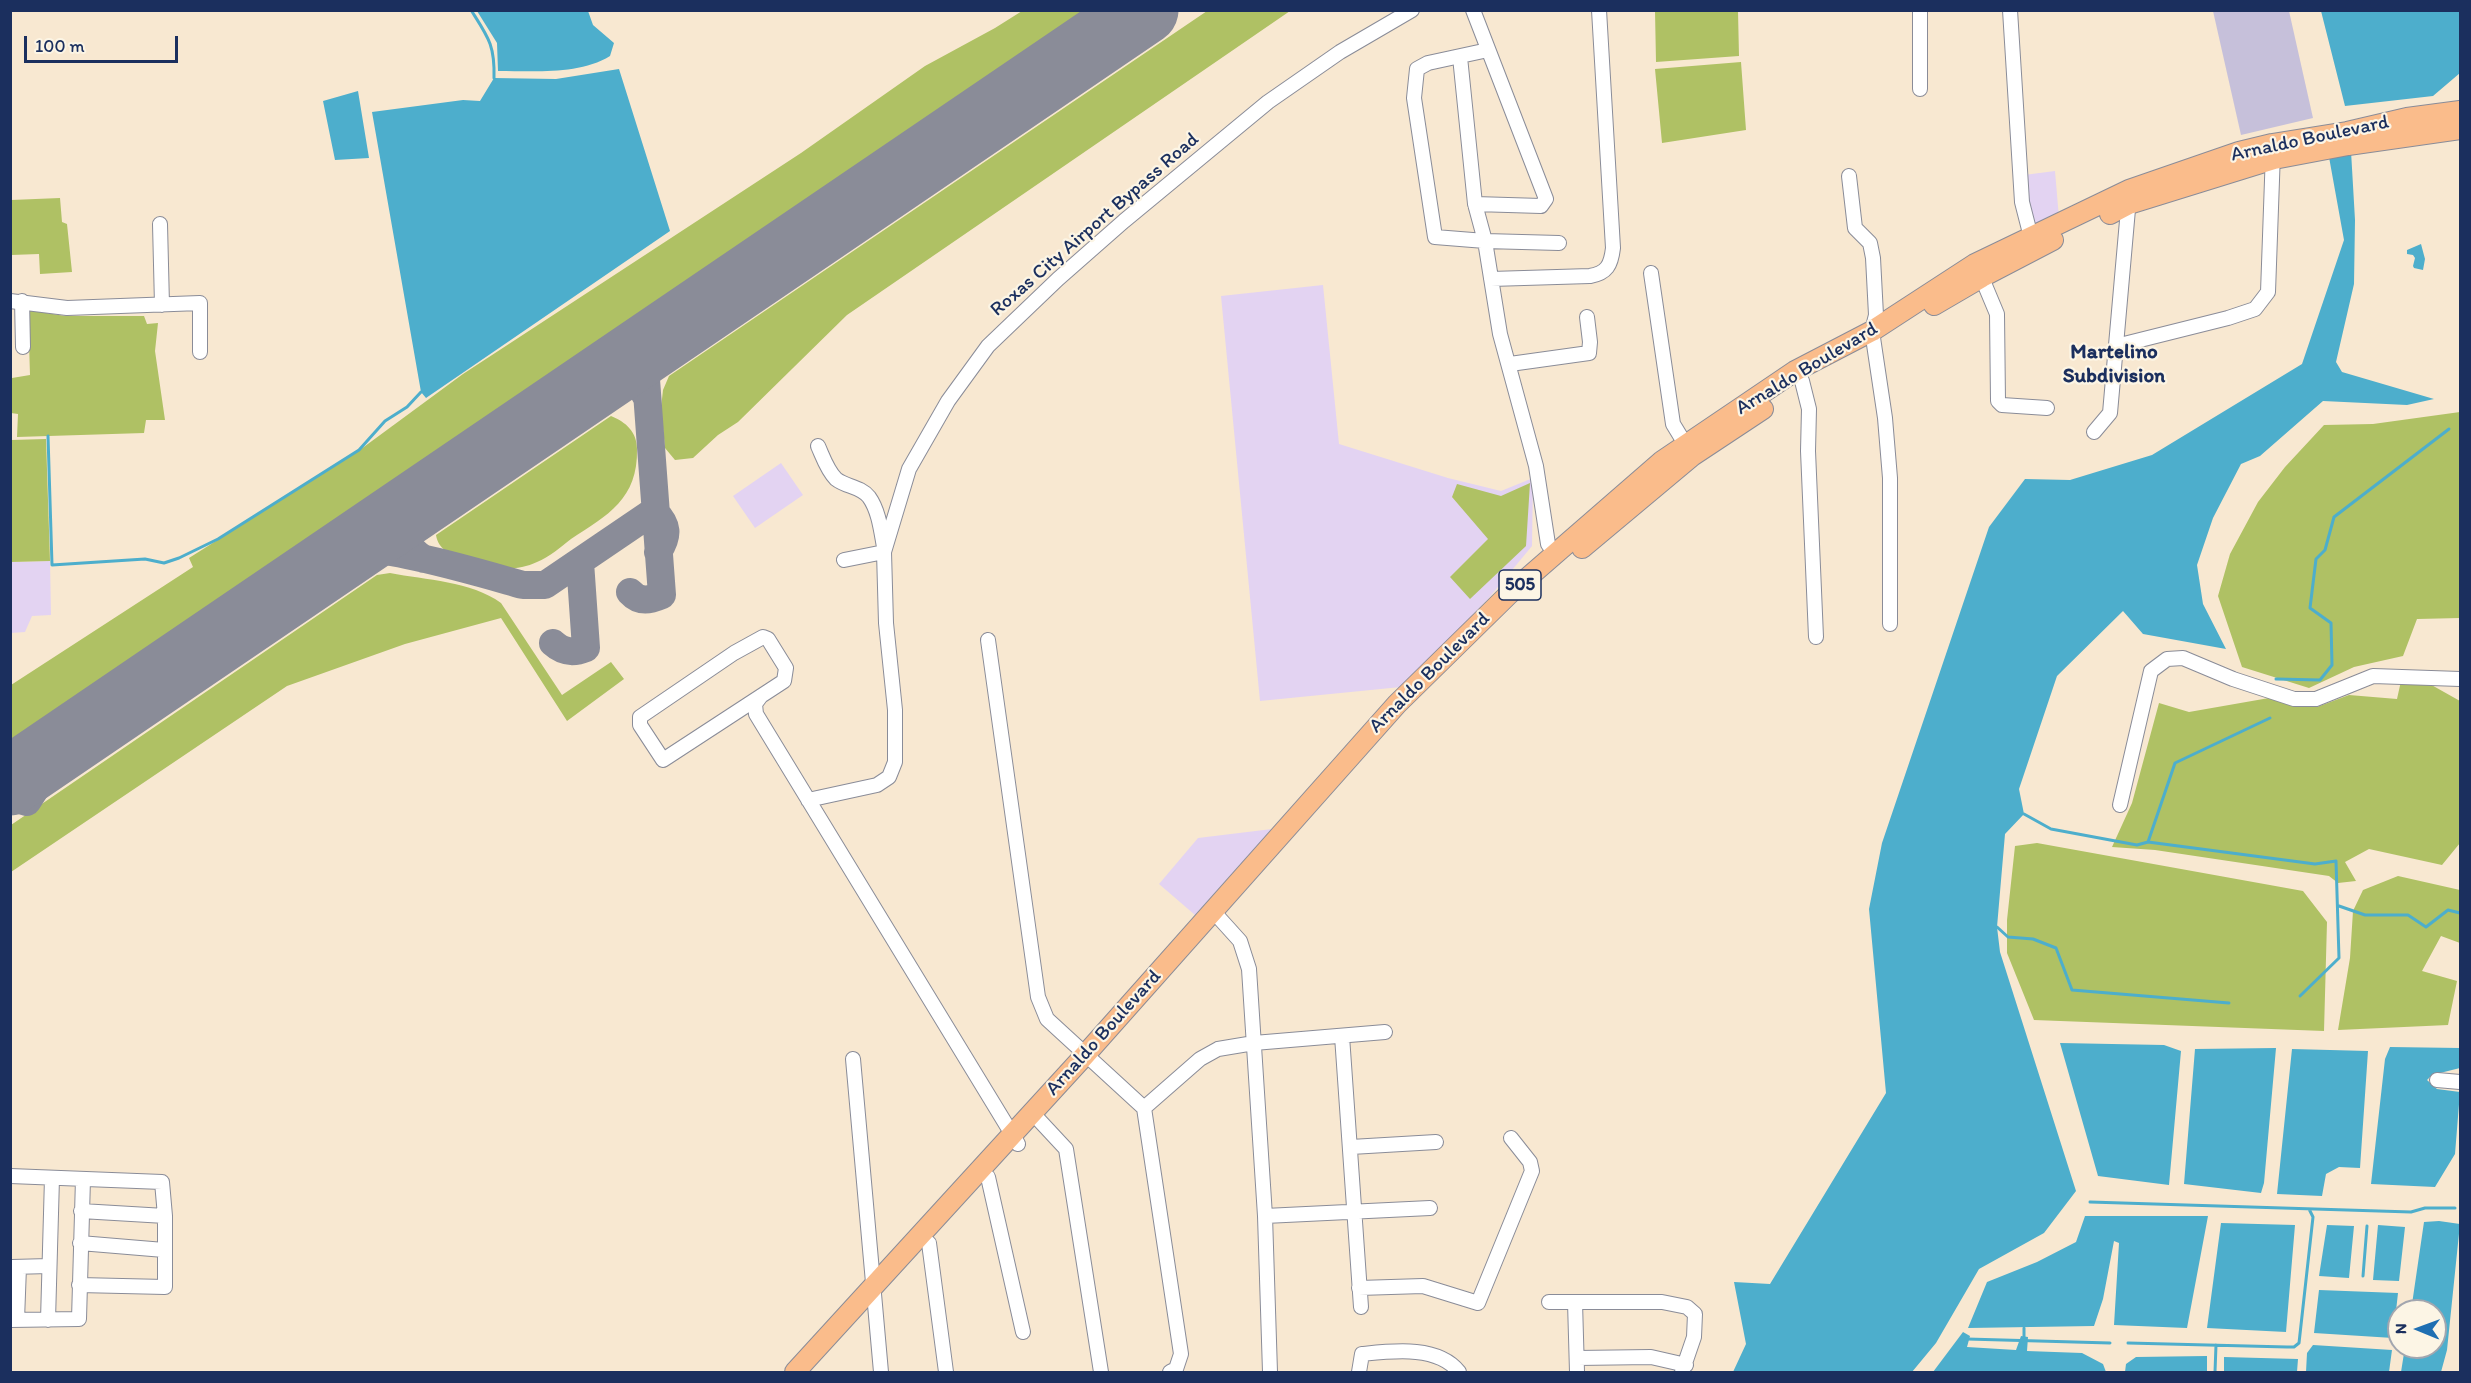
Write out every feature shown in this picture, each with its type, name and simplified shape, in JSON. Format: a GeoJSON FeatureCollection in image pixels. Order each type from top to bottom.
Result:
{"type":"FeatureCollection","features":[{"type":"Feature","properties":{"kind":"highway","name":"Arnaldo Boulevard"},"geometry":{"type":"LineString","coordinates":[[805,1369],[1088,1059],[1402,708],[1490,628],[1547,566],[1689,450],[1799,376],[1873,335],[1979,270],[2129,197],[2273,152],[2347,132],[2408,118],[2460,111]]}},
{"type":"Feature","properties":{"kind":"highway","name":"Arnaldo Boulevard"},"geometry":{"type":"LineString","coordinates":[[2273,152],[2348,145],[2460,129]]}},
{"type":"Feature","properties":{"kind":"highway","name":"Arnaldo Boulevard"},"geometry":{"type":"LineString","coordinates":[[872,1297],[929,1243],[945,1217],[988,1177],[1015,1139],[1039,1120],[1088,1059]]}},
{"type":"Feature","properties":{"kind":"street","name":"Roxas City Airport Bypass Road"},"geometry":{"type":"LineString","coordinates":[[808,800],[877,785],[889,777],[896,762],[895,710],[886,623],[884,552],[909,469],[948,401],[988,346],[1058,279],[1116,228],[1268,102],[1340,52],[1412,10]]}},
{"type":"Feature","properties":{"kind":"street"},"geometry":{"type":"LineString","coordinates":[[1473,10],[1546,199],[1541,206],[1475,204]]}},
{"type":"Feature","properties":{"kind":"street"},"geometry":{"type":"LineString","coordinates":[[1491,279],[1590,276],[1602,274],[1611,264],[1613,248],[1599,10]]}},
{"type":"Feature","properties":{"kind":"street"},"geometry":{"type":"LineString","coordinates":[[1920,10],[1920,90]]}},
{"type":"Feature","properties":{"kind":"street"},"geometry":{"type":"LineString","coordinates":[[2010,10],[2022,202],[2032,244]]}},
{"type":"Feature","properties":{"kind":"street"},"geometry":{"type":"LineString","coordinates":[[1488,50],[1428,63],[1417,69],[1414,98],[1435,237],[1485,242],[1559,243]]}},
{"type":"Feature","properties":{"kind":"street"},"geometry":{"type":"LineString","coordinates":[[1460,57],[1475,204],[1485,242],[1500,334],[1536,466],[1548,544],[1547,566]]}},
{"type":"Feature","properties":{"kind":"street"},"geometry":{"type":"LineString","coordinates":[[2116,346],[2255,309],[2268,292],[2273,152]]}},
{"type":"Feature","properties":{"kind":"street"},"geometry":{"type":"LineString","coordinates":[[1849,176],[1854,228],[1870,243],[1874,258],[1876,315],[1873,335],[1890,478],[1890,624]]}},
{"type":"Feature","properties":{"kind":"street"},"geometry":{"type":"LineString","coordinates":[[2094,432],[2110,413],[2129,197]]}},
{"type":"Feature","properties":{"kind":"street"},"geometry":{"type":"LineString","coordinates":[[160,224],[162,305]]}},
{"type":"Feature","properties":{"kind":"street"},"geometry":{"type":"LineString","coordinates":[[1979,270],[1997,314],[1998,401],[2002,405],[2047,408]]}},
{"type":"Feature","properties":{"kind":"street"},"geometry":{"type":"LineString","coordinates":[[1651,273],[1673,424],[1689,450]]}},
{"type":"Feature","properties":{"kind":"street"},"geometry":{"type":"LineString","coordinates":[[23,347],[16,301],[67,308],[200,303],[200,352]]}},
{"type":"Feature","properties":{"kind":"street"},"geometry":{"type":"LineString","coordinates":[[1510,364],[1588,353],[1590,342],[1587,317]]}},
{"type":"Feature","properties":{"kind":"street"},"geometry":{"type":"LineString","coordinates":[[1799,376],[1809,409],[1816,637]]}},
{"type":"Feature","properties":{"kind":"street"},"geometry":{"type":"LineString","coordinates":[[818,446],[829,470],[838,480],[855,486],[869,497],[879,520],[884,552],[844,560]]}},
{"type":"Feature","properties":{"kind":"street"},"geometry":{"type":"LineString","coordinates":[[763,637],[768,639],[783,663],[786,675],[784,681],[761,696],[666,760],[661,758],[639,720],[640,717],[734,653],[763,637]]}},
{"type":"Feature","properties":{"kind":"street"},"geometry":{"type":"LineString","coordinates":[[988,640],[1038,997],[1047,1019],[1144,1108],[1180,1354],[1176,1369],[1170,1372]]}},
{"type":"Feature","properties":{"kind":"street"},"geometry":{"type":"LineString","coordinates":[[2120,805],[2151,671],[2167,659],[2183,658],[2294,699],[2316,699],[2373,676],[2460,679]]}},
{"type":"Feature","properties":{"kind":"street"},"geometry":{"type":"LineString","coordinates":[[761,696],[755,704],[756,714],[1015,1139]]}},
{"type":"Feature","properties":{"kind":"street"},"geometry":{"type":"LineString","coordinates":[[738,711],[752,711],[756,714]]}},
{"type":"Feature","properties":{"kind":"street"},"geometry":{"type":"LineString","coordinates":[[1216,914],[1240,941],[1249,969],[1265,1216],[1270,1372]]}},
{"type":"Feature","properties":{"kind":"street"},"geometry":{"type":"LineString","coordinates":[[1144,1108],[1218,1049],[1254,1043],[1385,1032]]}},
{"type":"Feature","properties":{"kind":"street"},"geometry":{"type":"LineString","coordinates":[[1342,1036],[1361,1306]]}},
{"type":"Feature","properties":{"kind":"street"},"geometry":{"type":"LineString","coordinates":[[853,1059],[872,1297],[881,1372]]}},
{"type":"Feature","properties":{"kind":"street"},"geometry":{"type":"LineString","coordinates":[[2437,1080],[2460,1082]]}},
{"type":"Feature","properties":{"kind":"street"},"geometry":{"type":"LineString","coordinates":[[1039,1120],[1066,1149],[1101,1372]]}},
{"type":"Feature","properties":{"kind":"street"},"geometry":{"type":"LineString","coordinates":[[1359,1288],[1423,1286],[1478,1303],[1532,1171],[1530,1162],[1511,1138]]}},
{"type":"Feature","properties":{"kind":"street"},"geometry":{"type":"LineString","coordinates":[[1351,1147],[1436,1142]]}},
{"type":"Feature","properties":{"kind":"street"},"geometry":{"type":"LineString","coordinates":[[10,1176],[162,1182],[165,1216],[165,1287],[79,1284]]}},
{"type":"Feature","properties":{"kind":"street"},"geometry":{"type":"LineString","coordinates":[[988,1177],[1023,1332]]}},
{"type":"Feature","properties":{"kind":"street"},"geometry":{"type":"LineString","coordinates":[[48,1320],[51,1178]]}},
{"type":"Feature","properties":{"kind":"street"},"geometry":{"type":"LineString","coordinates":[[49,1266],[15,1267],[14,1320],[79,1319],[83,1179]]}},
{"type":"Feature","properties":{"kind":"street"},"geometry":{"type":"LineString","coordinates":[[1265,1216],[1430,1208]]}},
{"type":"Feature","properties":{"kind":"street"},"geometry":{"type":"LineString","coordinates":[[81,1211],[165,1216]]}},
{"type":"Feature","properties":{"kind":"street"},"geometry":{"type":"LineString","coordinates":[[80,1242],[164,1250]]}},
{"type":"Feature","properties":{"kind":"street"},"geometry":{"type":"LineString","coordinates":[[929,1243],[946,1372]]}},
{"type":"Feature","properties":{"kind":"street"},"geometry":{"type":"LineString","coordinates":[[1549,1302],[1575,1302],[1662,1302],[1687,1307],[1695,1314],[1694,1337],[1684,1369],[1651,1357],[1577,1365],[1575,1302]]}},
{"type":"Feature","properties":{"kind":"street"},"geometry":{"type":"LineString","coordinates":[[1359,1372],[1362,1354],[1403,1350],[1424,1353],[1453,1365],[1459,1372]]}},
{"type":"Feature","properties":{"kind":"shaded area"},"geometry":{"type":"Polygon","coordinates":[[[2213,11],[2289,11],[2313,118],[2241,135],[2213,11]]]}},
{"type":"Feature","properties":{"kind":"shaded area"},"geometry":{"type":"Polygon","coordinates":[[[2055,171],[2059,218],[2032,231],[2024,175],[2055,171]]]}},
{"type":"Feature","properties":{"kind":"shaded area"},"geometry":{"type":"Polygon","coordinates":[[[1323,285],[1339,444],[1448,478],[1501,491],[1533,478],[1532,546],[1488,599],[1401,687],[1260,701],[1221,296],[1323,285]]]}},
{"type":"Feature","properties":{"kind":"shaded area"},"geometry":{"type":"Polygon","coordinates":[[[781,463],[803,495],[755,528],[733,496],[781,463]]]}},
{"type":"Feature","properties":{"kind":"shaded area"},"geometry":{"type":"Polygon","coordinates":[[[50,561],[51,615],[32,616],[25,632],[11,633],[10,562],[50,561]]]}},
{"type":"Feature","properties":{"kind":"shaded area"},"geometry":{"type":"Polygon","coordinates":[[[1272,829],[1195,915],[1159,884],[1198,838],[1272,829]]]}},
{"type":"Feature","properties":{"kind":"green space"},"geometry":{"type":"Polygon","coordinates":[[[1022,11],[1084,11],[11,741],[11,685],[193,567],[189,558],[357,452],[463,374],[801,153],[925,66],[1022,11]]]}},
{"type":"Feature","properties":{"kind":"green space"},"geometry":{"type":"Polygon","coordinates":[[[1207,11],[1290,11],[847,315],[738,422],[718,435],[693,458],[675,460],[665,448],[661,408],[663,390],[669,376],[1207,11]]]}},
{"type":"Feature","properties":{"kind":"green space"},"geometry":{"type":"Polygon","coordinates":[[[1655,11],[1738,11],[1739,56],[1656,62],[1655,11]]]}},
{"type":"Feature","properties":{"kind":"green space"},"geometry":{"type":"Polygon","coordinates":[[[1741,62],[1746,130],[1662,143],[1655,69],[1741,62]]]}},
{"type":"Feature","properties":{"kind":"green space"},"geometry":{"type":"Polygon","coordinates":[[[60,198],[62,222],[67,224],[72,272],[40,274],[39,254],[11,255],[11,200],[60,198]]]}},
{"type":"Feature","properties":{"kind":"green space"},"geometry":{"type":"Polygon","coordinates":[[[28,310],[65,316],[144,316],[147,324],[158,323],[155,351],[165,420],[146,420],[144,433],[17,437],[18,414],[11,413],[12,378],[30,375],[28,310]]]}},
{"type":"Feature","properties":{"kind":"green space"},"geometry":{"type":"Polygon","coordinates":[[[2460,412],[2460,618],[2417,619],[2403,656],[2354,667],[2309,688],[2242,667],[2218,596],[2230,554],[2258,502],[2285,467],[2324,425],[2373,424],[2460,412]]]}},
{"type":"Feature","properties":{"kind":"green space"},"geometry":{"type":"Polygon","coordinates":[[[611,416],[621,421],[633,433],[637,449],[636,466],[626,493],[618,504],[597,522],[555,552],[537,562],[519,568],[479,565],[453,555],[439,544],[436,535],[611,416]]]}},
{"type":"Feature","properties":{"kind":"green space"},"geometry":{"type":"Polygon","coordinates":[[[46,439],[50,561],[11,562],[11,440],[46,439]]]}},
{"type":"Feature","properties":{"kind":"green space"},"geometry":{"type":"Polygon","coordinates":[[[1530,483],[1526,546],[1470,599],[1450,577],[1488,539],[1452,497],[1457,484],[1501,496],[1530,483]]]}},
{"type":"Feature","properties":{"kind":"green space"},"geometry":{"type":"Polygon","coordinates":[[[390,573],[462,586],[476,590],[501,603],[562,695],[611,662],[624,679],[567,721],[501,618],[405,644],[287,686],[11,872],[11,825],[377,575],[390,573]]]}},
{"type":"Feature","properties":{"kind":"green space"},"geometry":{"type":"Polygon","coordinates":[[[2401,681],[2428,683],[2460,701],[2460,843],[2442,865],[2369,849],[2345,862],[2356,881],[2338,883],[2329,876],[2155,850],[2112,847],[2132,803],[2159,703],[2189,712],[2269,698],[2317,707],[2349,695],[2397,699],[2401,681]]]}},
{"type":"Feature","properties":{"kind":"green space"},"geometry":{"type":"Polygon","coordinates":[[[2037,843],[2303,891],[2327,922],[2324,1031],[2034,1020],[2007,953],[2007,920],[2015,846],[2037,843]]]}},
{"type":"Feature","properties":{"kind":"green space"},"geometry":{"type":"Polygon","coordinates":[[[2398,876],[2460,890],[2460,943],[2441,936],[2422,971],[2457,981],[2448,1025],[2338,1030],[2350,958],[2353,911],[2363,890],[2398,876]]]}},
{"type":"Feature","properties":{"kind":"water"},"geometry":{"type":"Polygon","coordinates":[[[477,11],[588,11],[593,25],[614,43],[610,56],[584,66],[556,71],[498,71],[497,43],[477,11]]]}},
{"type":"Feature","properties":{"kind":"water"},"geometry":{"type":"Polygon","coordinates":[[[2321,11],[2460,11],[2460,73],[2433,96],[2345,106],[2321,11]]]}},
{"type":"Feature","properties":{"kind":"water"},"geometry":{"type":"Polygon","coordinates":[[[619,69],[670,231],[426,398],[421,392],[372,112],[463,100],[480,101],[494,78],[556,79],[619,69]]]}},
{"type":"Feature","properties":{"kind":"water"},"geometry":{"type":"Polygon","coordinates":[[[358,91],[369,158],[335,160],[323,101],[358,91]]]}},
{"type":"Feature","properties":{"kind":"water"},"geometry":{"type":"Polygon","coordinates":[[[2351,151],[2355,220],[2354,284],[2336,362],[2342,372],[2434,399],[2407,405],[2323,401],[2260,456],[2241,464],[2213,518],[2197,565],[2203,604],[2226,649],[2143,634],[2123,611],[2057,676],[2019,789],[2024,814],[2005,834],[1997,927],[2000,952],[2076,1191],[2044,1233],[1979,1269],[1936,1343],[1912,1372],[1733,1372],[1746,1344],[1734,1282],[1770,1284],[1886,1093],[1869,909],[1882,843],[1989,527],[2025,479],[2070,480],[2152,455],[2302,364],[2344,240],[2329,157],[2351,151]]]}},
{"type":"Feature","properties":{"kind":"water"},"geometry":{"type":"Polygon","coordinates":[[[2421,244],[2425,259],[2423,270],[2414,268],[2415,258],[2407,254],[2407,250],[2421,244]]]}},
{"type":"Feature","properties":{"kind":"water"},"geometry":{"type":"Polygon","coordinates":[[[2060,1043],[2164,1045],[2181,1051],[2169,1185],[2098,1176],[2060,1043]]]}},
{"type":"Feature","properties":{"kind":"water"},"geometry":{"type":"Polygon","coordinates":[[[2390,1047],[2460,1048],[2460,1068],[2432,1075],[2427,1080],[2437,1089],[2460,1092],[2455,1154],[2435,1187],[2371,1184],[2385,1059],[2390,1047]]]}},
{"type":"Feature","properties":{"kind":"water"},"geometry":{"type":"Polygon","coordinates":[[[2276,1048],[2264,1183],[2261,1193],[2184,1184],[2195,1049],[2276,1048]]]}},
{"type":"Feature","properties":{"kind":"water"},"geometry":{"type":"Polygon","coordinates":[[[2292,1049],[2368,1051],[2360,1168],[2339,1167],[2326,1174],[2322,1196],[2277,1194],[2292,1049]]]}},
{"type":"Feature","properties":{"kind":"water"},"geometry":{"type":"Polygon","coordinates":[[[2085,1216],[2208,1216],[2187,1328],[2114,1325],[2119,1243],[2114,1241],[2103,1299],[2094,1326],[1968,1328],[1987,1282],[2037,1262],[2076,1242],[2085,1216]]]}},
{"type":"Feature","properties":{"kind":"water"},"geometry":{"type":"Polygon","coordinates":[[[2439,1221],[2460,1224],[2447,1350],[2447,1299],[2413,1299],[2424,1222],[2439,1221]]]}},
{"type":"Feature","properties":{"kind":"water"},"geometry":{"type":"Polygon","coordinates":[[[2221,1223],[2295,1225],[2286,1332],[2207,1328],[2221,1223]]]}},
{"type":"Feature","properties":{"kind":"water"},"geometry":{"type":"Polygon","coordinates":[[[2327,1225],[2354,1226],[2349,1278],[2319,1276],[2327,1225]]]}},
{"type":"Feature","properties":{"kind":"water"},"geometry":{"type":"Polygon","coordinates":[[[2378,1225],[2405,1227],[2399,1281],[2373,1280],[2378,1225]]]}},
{"type":"Feature","properties":{"kind":"water"},"geometry":{"type":"Polygon","coordinates":[[[2319,1290],[2398,1293],[2397,1299],[2387,1299],[2387,1338],[2314,1333],[2319,1290]]]}},
{"type":"Feature","properties":{"kind":"water"},"geometry":{"type":"Polygon","coordinates":[[[1963,1332],[1970,1336],[1967,1347],[2016,1350],[2021,1336],[2028,1337],[2027,1351],[2082,1353],[2103,1364],[2106,1372],[1933,1372],[1963,1332]]]}},
{"type":"Feature","properties":{"kind":"water"},"geometry":{"type":"Polygon","coordinates":[[[2313,1345],[2387,1350],[2387,1359],[2391,1359],[2389,1372],[2306,1372],[2307,1353],[2313,1345]]]}},
{"type":"Feature","properties":{"kind":"water"},"geometry":{"type":"Polygon","coordinates":[[[2207,1356],[2207,1372],[2125,1372],[2126,1364],[2136,1357],[2207,1356]]]}},
{"type":"Feature","properties":{"kind":"water"},"geometry":{"type":"Polygon","coordinates":[[[2224,1357],[2298,1359],[2297,1372],[2224,1372],[2224,1357]]]}},
{"type":"Feature","properties":{"kind":"water"},"geometry":{"type":"Polygon","coordinates":[[[2403,1359],[2445,1359],[2441,1372],[2401,1372],[2403,1359]]]}},
{"type":"Feature","properties":{"kind":"waterway"},"geometry":{"type":"LineString","coordinates":[[471,10],[492,49],[494,78]]}},
{"type":"Feature","properties":{"kind":"waterway"},"geometry":{"type":"LineString","coordinates":[[48,436],[52,565],[145,559],[164,563],[218,539],[359,450],[385,421],[407,407],[421,392]]}},
{"type":"Feature","properties":{"kind":"waterway"},"geometry":{"type":"LineString","coordinates":[[2276,679],[2320,680],[2332,665],[2331,623],[2310,608],[2316,559],[2325,550],[2334,517],[2449,429]]}},
{"type":"Feature","properties":{"kind":"waterway"},"geometry":{"type":"LineString","coordinates":[[2024,814],[2051,829],[2137,845],[2148,842],[2175,763],[2270,718]]}},
{"type":"Feature","properties":{"kind":"waterway"},"geometry":{"type":"LineString","coordinates":[[2148,842],[2315,864],[2336,861],[2339,958],[2300,996]]}},
{"type":"Feature","properties":{"kind":"waterway"},"geometry":{"type":"LineString","coordinates":[[2339,906],[2365,915],[2408,915],[2426,927],[2448,910],[2460,913]]}},
{"type":"Feature","properties":{"kind":"waterway"},"geometry":{"type":"LineString","coordinates":[[1997,927],[2008,937],[2033,939],[2056,948],[2072,990],[2229,1003]]}},
{"type":"Feature","properties":{"kind":"waterway"},"geometry":{"type":"LineString","coordinates":[[2090,1202],[2411,1212],[2425,1208],[2455,1208]]}},
{"type":"Feature","properties":{"kind":"waterway"},"geometry":{"type":"LineString","coordinates":[[2128,1343],[2294,1347],[2299,1343],[2313,1217],[2309,1209]]}},
{"type":"Feature","properties":{"kind":"waterway"},"geometry":{"type":"LineString","coordinates":[[2363,1276],[2367,1226]]}},
{"type":"Feature","properties":{"kind":"waterway"},"geometry":{"type":"LineString","coordinates":[[2024,1328],[2024,1339]]}},
{"type":"Feature","properties":{"kind":"waterway"},"geometry":{"type":"LineString","coordinates":[[1967,1339],[2110,1343]]}},
{"type":"Feature","properties":{"kind":"waterway"},"geometry":{"type":"LineString","coordinates":[[2215,1372],[2216,1345]]}},
{"type":"Feature","properties":{"kind":"taxiway"},"geometry":{"type":"LineString","coordinates":[[630,592],[645,600],[662,595],[645,366],[649,350],[661,339]]}},
{"type":"Feature","properties":{"kind":"taxiway"},"geometry":{"type":"LineString","coordinates":[[603,378],[630,379],[639,386],[647,398]]}},
{"type":"Feature","properties":{"kind":"taxiway"},"geometry":{"type":"LineString","coordinates":[[412,508],[405,523],[405,536],[411,548],[424,559]]}},
{"type":"Feature","properties":{"kind":"taxiway"},"geometry":{"type":"LineString","coordinates":[[349,551],[363,549],[407,555],[523,585],[545,585],[654,511],[662,521],[665,530],[664,540],[658,552]]}},
{"type":"Feature","properties":{"kind":"taxiway"},"geometry":{"type":"LineString","coordinates":[[553,643],[569,651],[586,648],[580,562]]}},
{"type":"Feature","properties":{"kind":"taxiway"},"geometry":{"type":"LineString","coordinates":[[10,789],[20,800],[27,802],[65,743]]}},
{"type":"Feature","properties":{"kind":"taxiway"},"geometry":{"type":"LineString","coordinates":[[10,762],[18,754]]}},
{"type":"Feature","properties":{"kind":"runway"},"geometry":{"type":"LineString","coordinates":[[10,781],[1144,10]]}},
{"type":"Feature","properties":{"kind":"district","name":"Martelino Subdivision"},"geometry":{"type":"Point","coordinates":[2114,365]}}]}
